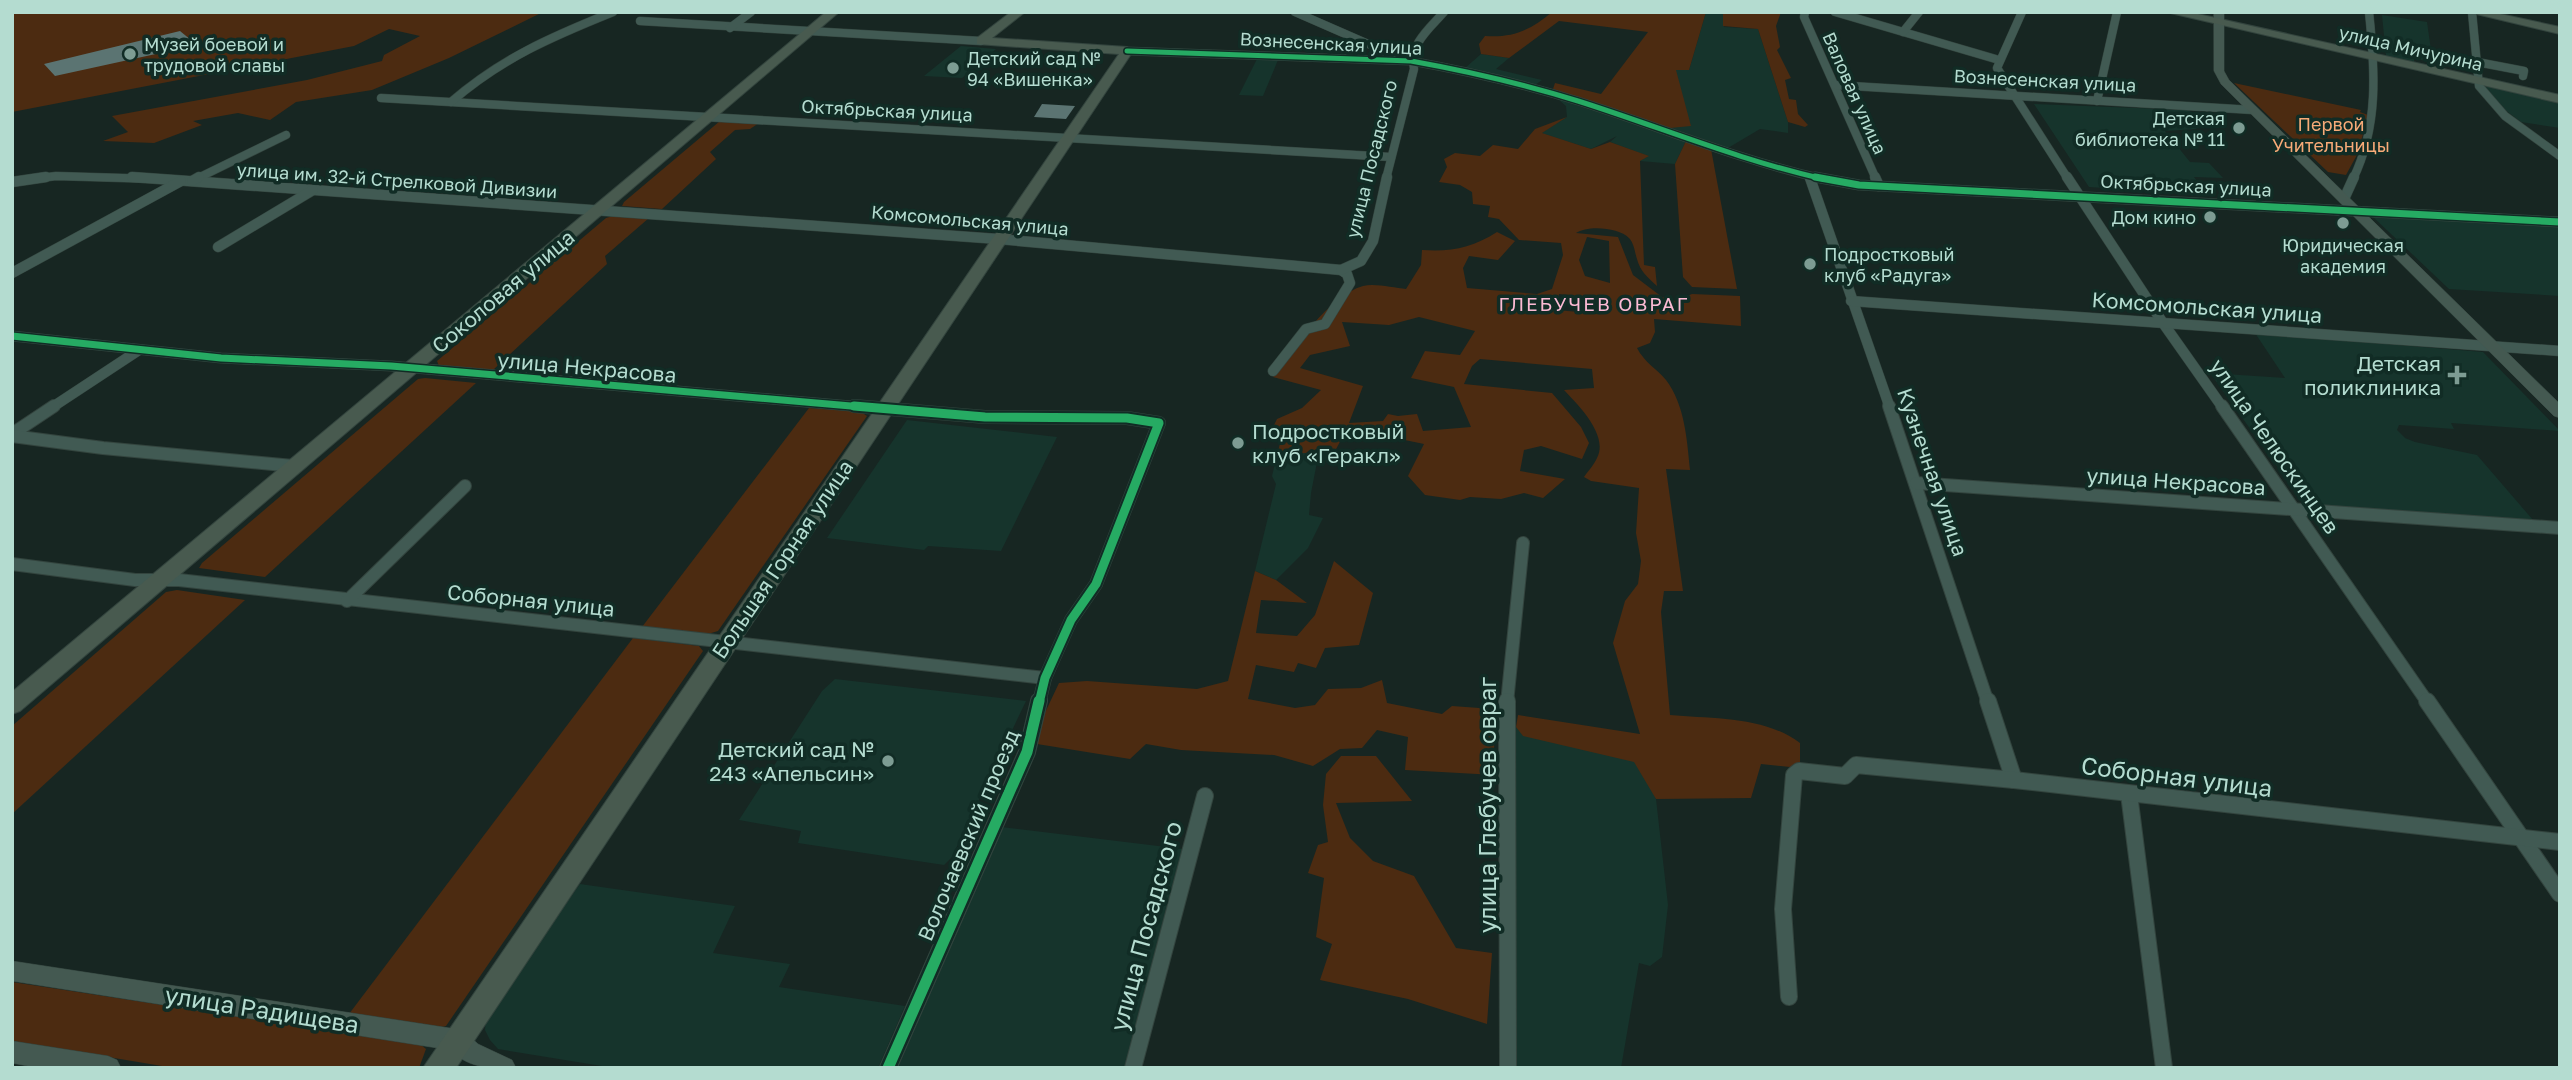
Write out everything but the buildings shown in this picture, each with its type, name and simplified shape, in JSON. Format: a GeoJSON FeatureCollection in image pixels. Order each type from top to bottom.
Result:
{"type":"FeatureCollection","features":[{"type":"Feature","properties":{"kind":"main road","name":"Соколовая улица"},"geometry":{"type":"LineString","coordinates":[[12,705],[833,12]]}},
{"type":"Feature","properties":{"kind":"main road"},"geometry":{"type":"LineString","coordinates":[[981,41],[1019,12]]}},
{"type":"Feature","properties":{"kind":"main road","name":"улица Мичурина"},"geometry":{"type":"LineString","coordinates":[[2172,12],[2219,17],[2373,57],[2560,99]]}},
{"type":"Feature","properties":{"kind":"main road"},"geometry":{"type":"LineString","coordinates":[[2473,12],[2560,31]]}},
{"type":"Feature","properties":{"kind":"main road"},"geometry":{"type":"LineString","coordinates":[[2219,17],[2220,76],[2560,413]]}},
{"type":"Feature","properties":{"kind":"main road","name":"Вознесенская улица"},"geometry":{"type":"LineString","coordinates":[[981,41],[1127,51]]}},
{"type":"Feature","properties":{"kind":"main road","name":"Большая Горная улица"},"geometry":{"type":"LineString","coordinates":[[438,1068],[1127,51]]}},
{"type":"Feature","properties":{"kind":"main road","name":"улица Радищева"},"geometry":{"type":"LineString","coordinates":[[12,971],[456,1040],[469,1052],[503,1068]]}},
{"type":"Feature","properties":{"kind":"main road"},"geometry":{"type":"LineString","coordinates":[[12,1052],[108,1068]]}},
{"type":"Feature","properties":{"kind":"street"},"geometry":{"type":"LineString","coordinates":[[451,102],[474,82],[540,41],[614,12]]}},
{"type":"Feature","properties":{"kind":"street"},"geometry":{"type":"LineString","coordinates":[[730,28],[751,12]]}},
{"type":"Feature","properties":{"kind":"street"},"geometry":{"type":"LineString","coordinates":[[1295,12],[1412,61]]}},
{"type":"Feature","properties":{"kind":"street","name":"улица Посадского"},"geometry":{"type":"LineString","coordinates":[[1338,269],[1361,261],[1373,242],[1414,69],[1412,61],[1417,43],[1444,12]]}},
{"type":"Feature","properties":{"kind":"street","name":"Валовая улица"},"geometry":{"type":"LineString","coordinates":[[1805,12],[1804,17],[1879,186]]}},
{"type":"Feature","properties":{"kind":"street"},"geometry":{"type":"LineString","coordinates":[[1835,12],[1999,60],[2022,12]]}},
{"type":"Feature","properties":{"kind":"street"},"geometry":{"type":"LineString","coordinates":[[1903,32],[1908,30],[1919,12]]}},
{"type":"Feature","properties":{"kind":"street"},"geometry":{"type":"LineString","coordinates":[[2097,100],[2117,12]]}},
{"type":"Feature","properties":{"kind":"street"},"geometry":{"type":"LineString","coordinates":[[2344,199],[2364,154],[2371,111],[2373,57],[2369,12]]}},
{"type":"Feature","properties":{"kind":"street"},"geometry":{"type":"LineString","coordinates":[[2473,12],[2479,81],[2483,94],[2494,106],[2560,156]]}},
{"type":"Feature","properties":{"kind":"street","name":"Вознесенская улица"},"geometry":{"type":"LineString","coordinates":[[640,21],[981,41]]}},
{"type":"Feature","properties":{"kind":"street","name":"Вознесенская улица"},"geometry":{"type":"LineString","coordinates":[[1127,51],[1412,61],[1541,90],[1810,178]]}},
{"type":"Feature","properties":{"kind":"street","name":"улица Челюскинцев"},"geometry":{"type":"LineString","coordinates":[[1999,60],[1997,68],[2013,96],[2163,323],[2295,509],[2560,894]]}},
{"type":"Feature","properties":{"kind":"street"},"geometry":{"type":"LineString","coordinates":[[2477,62],[2524,71],[2523,76]]}},
{"type":"Feature","properties":{"kind":"street","name":"Вознесенская улица"},"geometry":{"type":"LineString","coordinates":[[1835,85],[2253,110]]}},
{"type":"Feature","properties":{"kind":"street","name":"Октябрьская улица"},"geometry":{"type":"LineString","coordinates":[[381,98],[1069,136],[1391,157]]}},
{"type":"Feature","properties":{"kind":"street"},"geometry":{"type":"LineString","coordinates":[[12,274],[187,181],[286,135]]}},
{"type":"Feature","properties":{"kind":"street","name":"улица им. 32-й Стрелковой Дивизии"},"geometry":{"type":"LineString","coordinates":[[12,182],[83,175],[600,210]]}},
{"type":"Feature","properties":{"kind":"street","name":"Октябрьская улица"},"geometry":{"type":"LineString","coordinates":[[1810,178],[1879,186],[2560,222]]}},
{"type":"Feature","properties":{"kind":"street","name":"Кузнечная улица"},"geometry":{"type":"LineString","coordinates":[[1810,178],[1916,483],[2014,780]]}},
{"type":"Feature","properties":{"kind":"street"},"geometry":{"type":"LineString","coordinates":[[218,247],[314,190]]}},
{"type":"Feature","properties":{"kind":"street","name":"Комсомольская улица"},"geometry":{"type":"LineString","coordinates":[[600,210],[998,239],[1338,269]]}},
{"type":"Feature","properties":{"kind":"street"},"geometry":{"type":"LineString","coordinates":[[1273,371],[1306,329],[1325,324],[1331,316],[1350,283],[1347,274],[1338,269]]}},
{"type":"Feature","properties":{"kind":"street","name":"Комсомольская улица"},"geometry":{"type":"LineString","coordinates":[[1851,301],[2560,351]]}},
{"type":"Feature","properties":{"kind":"street","name":"улица Некрасова"},"geometry":{"type":"LineString","coordinates":[[12,336],[221,358],[410,369],[883,409],[985,416],[1127,418],[1159,423]]}},
{"type":"Feature","properties":{"kind":"street"},"geometry":{"type":"LineString","coordinates":[[12,435],[139,350]]}},
{"type":"Feature","properties":{"kind":"street","name":"Волочаевский проезд"},"geometry":{"type":"LineString","coordinates":[[888,1068],[1027,752],[1045,678],[1071,620],[1096,584],[1159,423]]}},
{"type":"Feature","properties":{"kind":"street"},"geometry":{"type":"LineString","coordinates":[[12,435],[103,448],[293,466]]}},
{"type":"Feature","properties":{"kind":"street","name":"улица Некрасова"},"geometry":{"type":"LineString","coordinates":[[1916,483],[2560,528]]}},
{"type":"Feature","properties":{"kind":"street"},"geometry":{"type":"LineString","coordinates":[[347,601],[465,486]]}},
{"type":"Feature","properties":{"kind":"street","name":"улица Глебучев овраг"},"geometry":{"type":"LineString","coordinates":[[1508,1068],[1507,691],[1523,543]]}},
{"type":"Feature","properties":{"kind":"street","name":"Соборная улица"},"geometry":{"type":"LineString","coordinates":[[12,564],[135,580],[162,580],[1045,678]]}},
{"type":"Feature","properties":{"kind":"street","name":"Соборная улица"},"geometry":{"type":"LineString","coordinates":[[1789,997],[1783,909],[1794,775],[1799,771],[1845,776],[1856,765],[2014,780],[2560,842]]}},
{"type":"Feature","properties":{"kind":"street"},"geometry":{"type":"LineString","coordinates":[[2129,794],[2164,1068]]}},
{"type":"Feature","properties":{"kind":"street","name":"улица Посадского"},"geometry":{"type":"LineString","coordinates":[[1133,1068],[1205,796]]}},
{"type":"Feature","properties":{"kind":"shaded area"},"geometry":{"type":"Polygon","coordinates":[[[1706,12],[1723,12],[1724,27],[1758,29],[1788,122],[1788,133],[1760,129],[1728,148],[1670,128],[1675,69],[1689,70],[1706,12]]]}},
{"type":"Feature","properties":{"kind":"shaded area"},"geometry":{"type":"Polygon","coordinates":[[[2382,15],[2427,22],[2431,50],[2426,53],[2428,61],[2414,59],[2414,62],[2386,56],[2382,15]]]}},
{"type":"Feature","properties":{"kind":"shaded area","name":"Детский сад № 94 «Вишенка»"},"geometry":{"type":"Polygon","coordinates":[[[961,46],[996,49],[962,78],[924,76],[961,46]]]}},
{"type":"Feature","properties":{"kind":"shaded area"},"geometry":{"type":"Polygon","coordinates":[[[1481,54],[1509,58],[1496,69],[1542,80],[1535,85],[1464,69],[1481,54]]]}},
{"type":"Feature","properties":{"kind":"shaded area"},"geometry":{"type":"Polygon","coordinates":[[[1257,59],[1278,60],[1263,96],[1239,95],[1257,59]]]}},
{"type":"Feature","properties":{"kind":"shaded area"},"geometry":{"type":"Polygon","coordinates":[[[2481,85],[2560,101],[2560,128],[2521,122],[2493,101],[2481,85]]]}},
{"type":"Feature","properties":{"kind":"shaded area"},"geometry":{"type":"Polygon","coordinates":[[[1558,99],[1686,141],[1675,164],[1640,161],[1648,156],[1610,142],[1617,136],[1591,149],[1541,133],[1567,117],[1566,106],[1558,99]]]}},
{"type":"Feature","properties":{"kind":"shaded area"},"geometry":{"type":"Polygon","coordinates":[[[2034,104],[2189,110],[2200,123],[2192,123],[2197,129],[2165,131],[2190,162],[2209,163],[2223,178],[2194,177],[2201,187],[2195,188],[2201,194],[2089,187],[2034,104]]]}},
{"type":"Feature","properties":{"kind":"shaded area"},"geometry":{"type":"Polygon","coordinates":[[[2372,216],[2560,225],[2560,296],[2449,289],[2372,216]]]}},
{"type":"Feature","properties":{"kind":"shaded area"},"geometry":{"type":"Polygon","coordinates":[[[2255,333],[2483,352],[2560,431],[2451,423],[2454,429],[2399,425],[2397,430],[2405,438],[2415,442],[2477,455],[2533,520],[2313,505],[2302,501],[2210,373],[2285,378],[2255,333]]]}},
{"type":"Feature","properties":{"kind":"shaded area"},"geometry":{"type":"Polygon","coordinates":[[[907,420],[1057,437],[1001,551],[928,546],[924,550],[827,538],[907,420]]]}},
{"type":"Feature","properties":{"kind":"shaded area"},"geometry":{"type":"Polygon","coordinates":[[[1319,452],[1309,515],[1323,518],[1308,548],[1276,580],[1255,571],[1276,484],[1272,476],[1277,455],[1319,452]]]}},
{"type":"Feature","properties":{"kind":"shaded area","name":"Детский сад № 243 «Апельсин»"},"geometry":{"type":"Polygon","coordinates":[[[835,679],[1026,701],[952,857],[944,865],[798,843],[801,831],[739,820],[822,691],[835,679]]]}},
{"type":"Feature","properties":{"kind":"shaded area"},"geometry":{"type":"Polygon","coordinates":[[[1516,727],[1642,749],[1656,799],[1668,905],[1662,957],[1650,966],[1639,963],[1621,1068],[1516,1068],[1516,727]]]}},
{"type":"Feature","properties":{"kind":"shaded area"},"geometry":{"type":"Polygon","coordinates":[[[1001,827],[1183,849],[1126,1068],[897,1068],[1001,827]]]}},
{"type":"Feature","properties":{"kind":"shaded area"},"geometry":{"type":"Polygon","coordinates":[[[580,884],[735,906],[713,953],[790,964],[779,987],[905,1006],[878,1068],[614,1068],[498,1049],[485,1030],[486,1017],[580,884]]]}},
{"type":"Feature","properties":{"kind":"green space"},"geometry":{"type":"Polygon","coordinates":[[[12,12],[543,12],[449,58],[372,90],[296,102],[270,120],[238,113],[193,121],[202,125],[154,143],[103,141],[128,132],[112,116],[307,80],[382,61],[384,55],[420,36],[389,29],[354,46],[12,112],[12,12]]]}},
{"type":"Feature","properties":{"kind":"green space"},"geometry":{"type":"Polygon","coordinates":[[[1552,12],[1706,12],[1689,70],[1676,70],[1691,126],[1670,128],[1553,89],[1555,83],[1601,94],[1648,32],[1559,21],[1509,58],[1481,54],[1479,44],[1485,36],[1521,32],[1552,12]]]}},
{"type":"Feature","properties":{"kind":"green space"},"geometry":{"type":"Polygon","coordinates":[[[1723,12],[1781,12],[1776,26],[1780,47],[1777,50],[1791,78],[1785,80],[1789,99],[1796,100],[1798,114],[1808,125],[1805,127],[1788,122],[1758,29],[1723,26],[1723,12]]]}},
{"type":"Feature","properties":{"kind":"green space","name":"Первой Учительницы"},"geometry":{"type":"Polygon","coordinates":[[[2234,83],[2361,110],[2360,112],[2368,115],[2358,153],[2346,175],[2328,172],[2234,83]]]}},
{"type":"Feature","properties":{"kind":"green space"},"geometry":{"type":"Polygon","coordinates":[[[1567,117],[1542,133],[1591,149],[1610,142],[1649,156],[1640,161],[1644,265],[1655,267],[1657,286],[1642,271],[1632,243],[1624,234],[1603,228],[1576,233],[1618,237],[1633,275],[1662,297],[1675,301],[1692,294],[1740,296],[1741,326],[1654,319],[1655,332],[1650,343],[1637,348],[1672,390],[1684,423],[1688,447],[1690,470],[1666,469],[1683,591],[1664,591],[1661,612],[1670,715],[1754,723],[1786,734],[1800,743],[1800,768],[1761,764],[1751,798],[1656,799],[1634,762],[1523,736],[1516,727],[1518,715],[1640,734],[1613,643],[1625,601],[1638,584],[1641,561],[1636,533],[1639,488],[1591,481],[1584,477],[1597,458],[1599,440],[1590,421],[1564,390],[1594,388],[1592,369],[1480,359],[1472,366],[1464,384],[1552,393],[1581,427],[1589,443],[1582,459],[1541,446],[1524,450],[1520,471],[1565,479],[1543,498],[1524,493],[1501,499],[1470,497],[1460,500],[1425,495],[1408,476],[1424,444],[1376,434],[1368,439],[1342,438],[1335,451],[1277,455],[1282,436],[1269,435],[1277,419],[1302,408],[1321,390],[1273,377],[1301,339],[1337,300],[1350,292],[1368,285],[1406,289],[1421,265],[1422,250],[1461,248],[1497,232],[1515,241],[1498,260],[1469,256],[1463,268],[1467,288],[1537,294],[1552,289],[1563,255],[1561,243],[1519,240],[1499,219],[1488,217],[1490,206],[1473,204],[1472,192],[1460,185],[1439,182],[1447,167],[1444,159],[1455,153],[1480,156],[1493,145],[1518,149],[1535,129],[1567,117]],[[1587,237],[1579,260],[1585,276],[1610,283],[1609,241],[1587,237]],[[1559,294],[1556,310],[1591,313],[1599,298],[1559,294]],[[1419,317],[1389,325],[1342,322],[1350,346],[1310,355],[1300,368],[1363,386],[1349,423],[1383,421],[1388,414],[1417,414],[1423,431],[1471,427],[1454,387],[1411,378],[1425,351],[1460,355],[1475,331],[1419,317]]]}},
{"type":"Feature","properties":{"kind":"green space"},"geometry":{"type":"Polygon","coordinates":[[[720,121],[759,123],[750,129],[735,130],[710,152],[716,159],[662,209],[622,206],[624,202],[720,121]]]}},
{"type":"Feature","properties":{"kind":"green space"},"geometry":{"type":"Polygon","coordinates":[[[1686,141],[1711,149],[1737,289],[1692,287],[1683,277],[1675,164],[1686,141]]]}},
{"type":"Feature","properties":{"kind":"green space"},"geometry":{"type":"Polygon","coordinates":[[[606,218],[649,218],[605,256],[607,264],[493,370],[439,366],[437,361],[606,218]]]}},
{"type":"Feature","properties":{"kind":"green space"},"geometry":{"type":"Polygon","coordinates":[[[418,379],[476,383],[265,577],[199,568],[418,379]]]}},
{"type":"Feature","properties":{"kind":"green space"},"geometry":{"type":"Polygon","coordinates":[[[809,408],[861,412],[867,416],[718,631],[708,634],[642,627],[809,408]]]}},
{"type":"Feature","properties":{"kind":"green space"},"geometry":{"type":"Polygon","coordinates":[[[1334,561],[1373,593],[1359,645],[1325,648],[1316,668],[1298,663],[1294,672],[1256,665],[1248,699],[1295,708],[1315,705],[1328,689],[1361,688],[1382,680],[1387,703],[1442,714],[1452,706],[1493,709],[1495,775],[1405,770],[1408,737],[1377,730],[1362,748],[1340,749],[1313,766],[1274,755],[1181,750],[1146,744],[1130,759],[1037,744],[1042,719],[1059,683],[1087,681],[1197,689],[1228,681],[1255,571],[1276,580],[1307,603],[1261,600],[1256,633],[1297,636],[1315,615],[1334,561]]]}},
{"type":"Feature","properties":{"kind":"green space"},"geometry":{"type":"Polygon","coordinates":[[[177,590],[245,600],[12,814],[12,726],[166,592],[177,590]]]}},
{"type":"Feature","properties":{"kind":"green space"},"geometry":{"type":"Polygon","coordinates":[[[633,638],[699,646],[703,651],[446,1026],[435,1029],[349,1014],[633,638]]]}},
{"type":"Feature","properties":{"kind":"green space"},"geometry":{"type":"Polygon","coordinates":[[[1341,756],[1376,756],[1412,801],[1336,803],[1350,838],[1373,861],[1414,876],[1456,948],[1492,953],[1487,1024],[1408,999],[1320,980],[1332,944],[1316,937],[1324,878],[1308,873],[1318,845],[1328,842],[1323,805],[1326,774],[1341,756]]]}},
{"type":"Feature","properties":{"kind":"green space"},"geometry":{"type":"Polygon","coordinates":[[[12,982],[420,1044],[426,1049],[419,1068],[174,1068],[12,1041],[12,982]]]}},
{"type":"Feature","properties":{"kind":"cycle path"},"geometry":{"type":"LineString","coordinates":[[1127,51],[1411,61],[1495,78],[1557,95],[1752,161],[1859,185],[2560,222]]}},
{"type":"Feature","properties":{"kind":"cycle path"},"geometry":{"type":"LineString","coordinates":[[12,336],[221,358],[391,366],[985,417],[1127,418],[1159,423],[1096,584],[1071,620],[1045,678],[1027,752],[888,1068]]}},
{"type":"Feature","properties":{"kind":"place","name":"Музей боевой и трудовой славы"},"geometry":{"type":"Point","coordinates":[130,54]}},
{"type":"Feature","properties":{"kind":"place","name":"Детский сад № 94 «Вишенка»"},"geometry":{"type":"Point","coordinates":[953,68]}},
{"type":"Feature","properties":{"kind":"place","name":"Детская библиотека № 11"},"geometry":{"type":"Point","coordinates":[2239,128]}},
{"type":"Feature","properties":{"kind":"place","name":"Дом кино"},"geometry":{"type":"Point","coordinates":[2210,217]}},
{"type":"Feature","properties":{"kind":"place","name":"Юридическая академия"},"geometry":{"type":"Point","coordinates":[2343,223]}},
{"type":"Feature","properties":{"kind":"place","name":"Подростковый клуб «Радуга»"},"geometry":{"type":"Point","coordinates":[1810,264]}},
{"type":"Feature","properties":{"kind":"place","name":"Детская поликлиника"},"geometry":{"type":"Point","coordinates":[2457,375]}},
{"type":"Feature","properties":{"kind":"place","name":"Подростковый клуб «Геракл»"},"geometry":{"type":"Point","coordinates":[1238,443]}},
{"type":"Feature","properties":{"kind":"place","name":"Детский сад № 243 «Апельсин»"},"geometry":{"type":"Point","coordinates":[888,761]}},
{"type":"Feature","properties":{"kind":"district","name":"ГЛЕБУЧЕВ ОВРАГ"},"geometry":{"type":"Point","coordinates":[1594,303]}}]}
